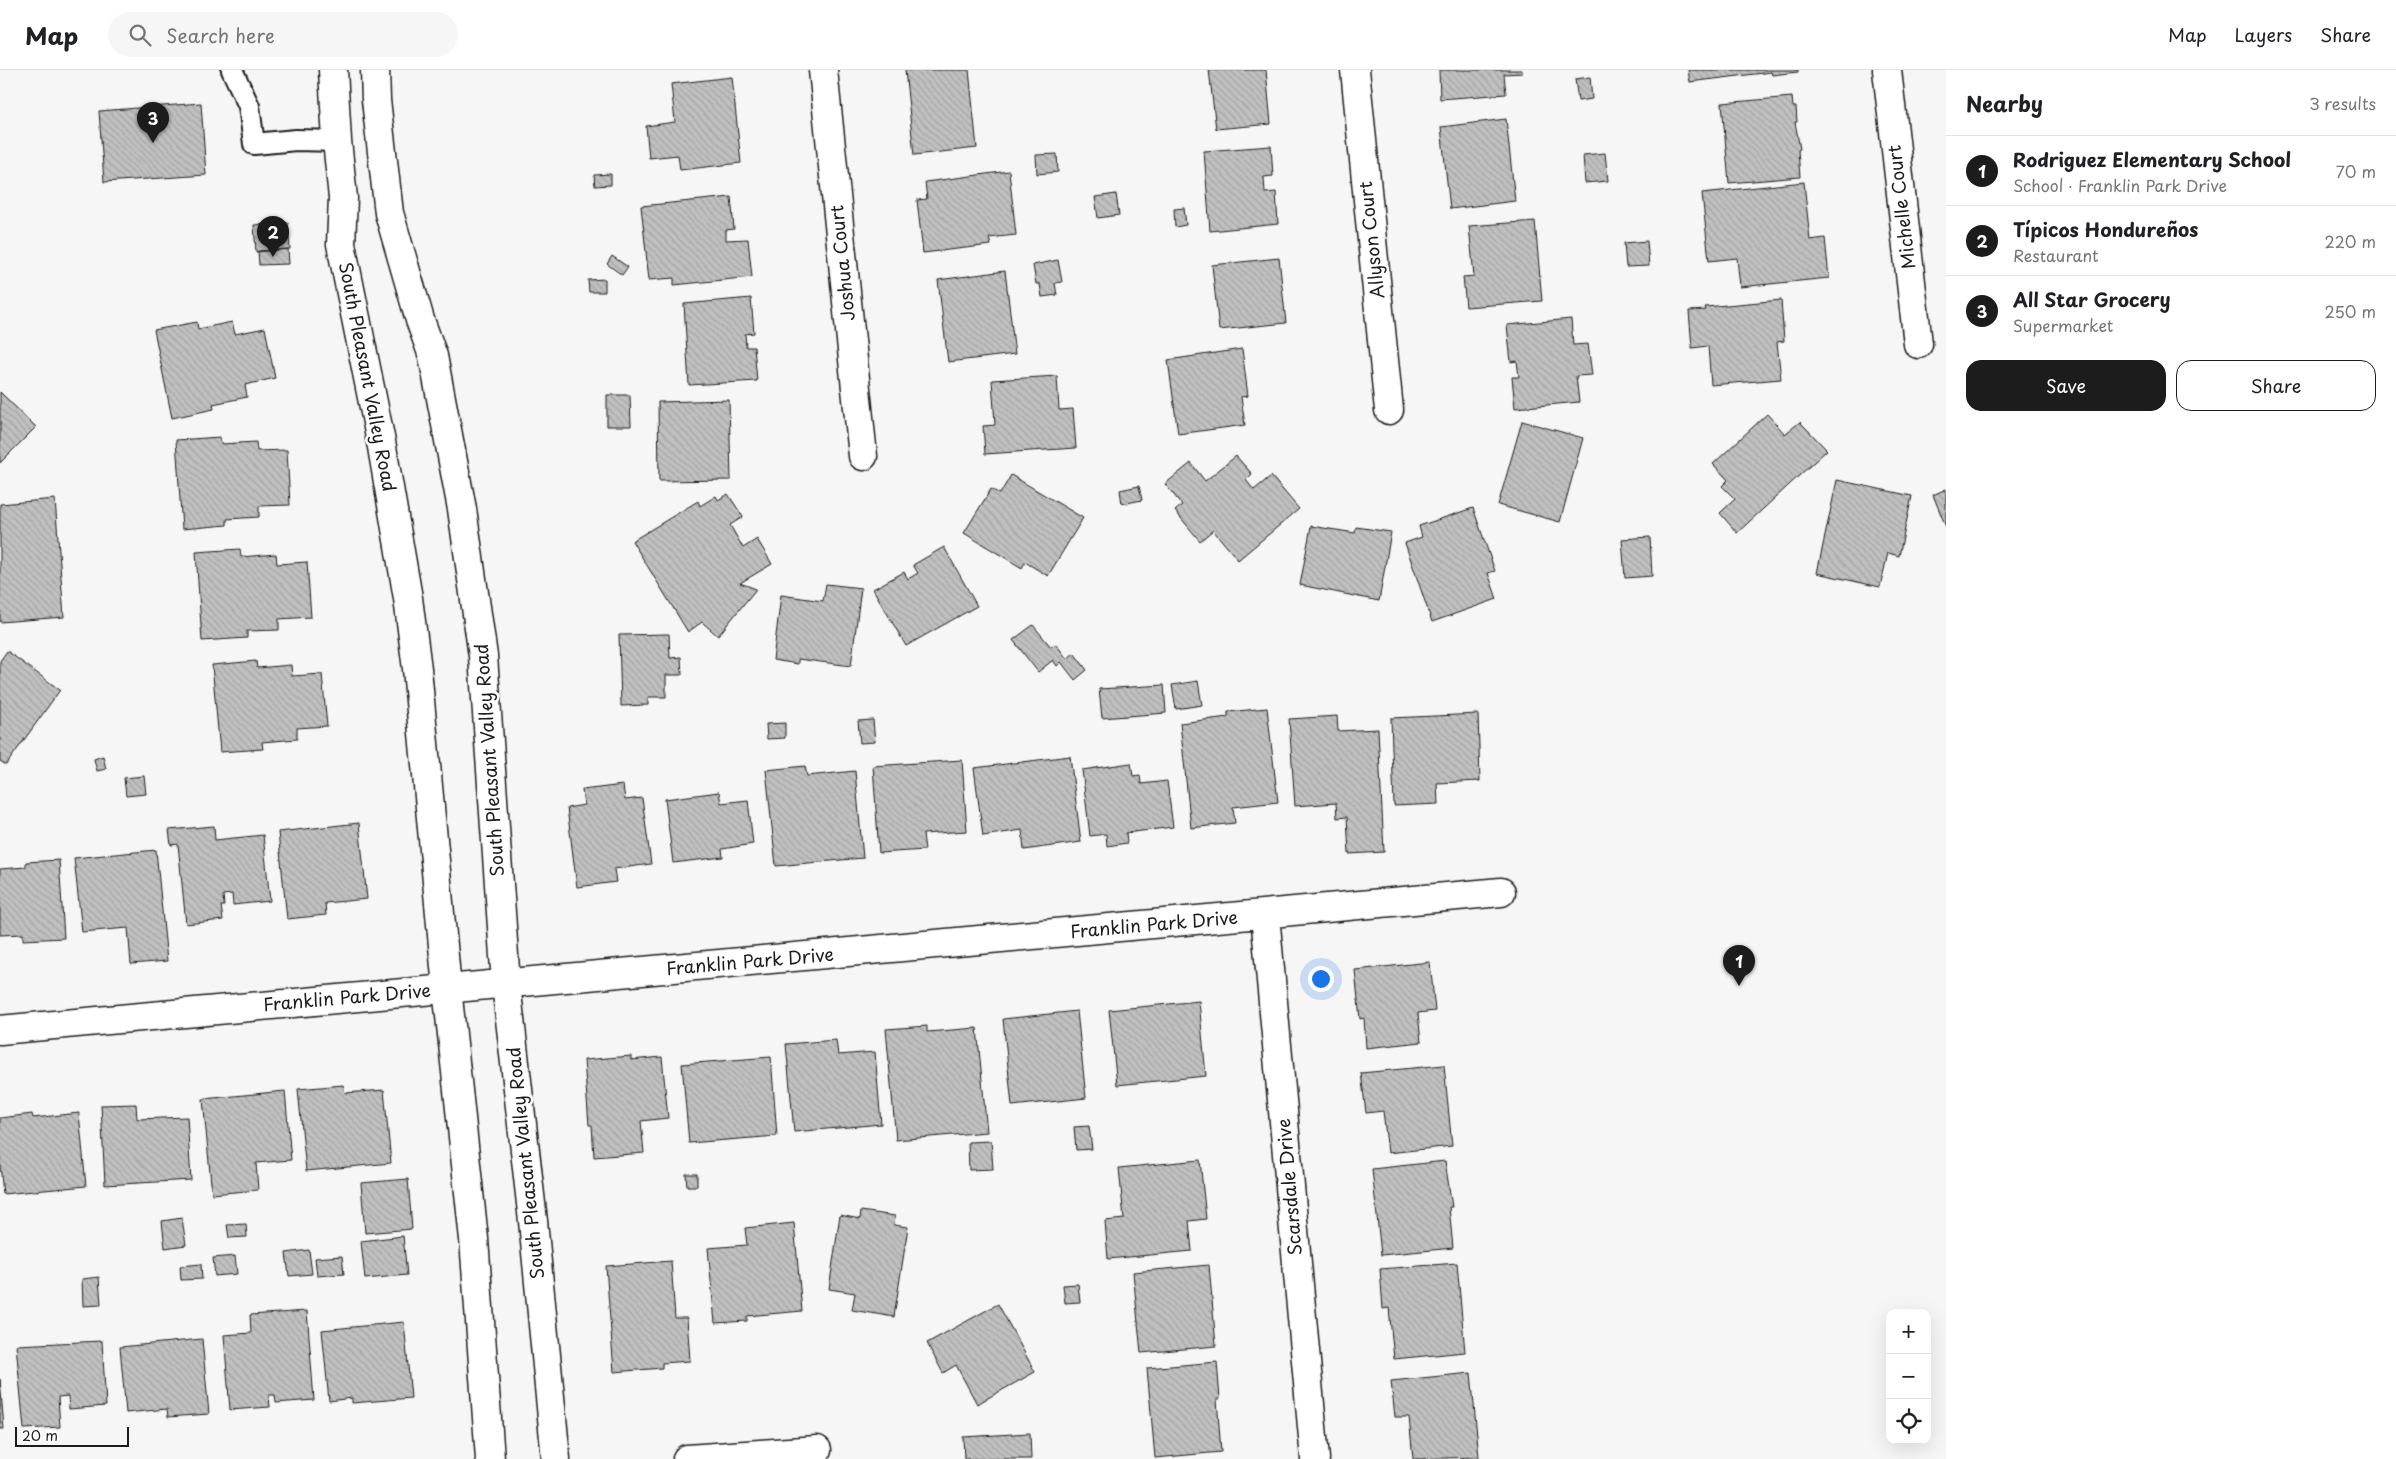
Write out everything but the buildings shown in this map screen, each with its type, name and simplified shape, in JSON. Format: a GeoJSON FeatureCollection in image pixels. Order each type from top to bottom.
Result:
{"type":"FeatureCollection","features":[{"type":"Feature","properties":{"kind":"street","name":"South Pleasant Valley Road"},"geometry":{"type":"LineString","coordinates":[[333,70],[337,141],[343,198],[341,244],[382,447],[413,633],[447,988],[474,1239],[490,1459]]}},
{"type":"Feature","properties":{"kind":"street","name":"South Pleasant Valley Road"},"geometry":{"type":"LineString","coordinates":[[375,70],[389,213],[420,320],[433,356],[462,509],[483,656],[506,984],[533,1221],[556,1459]]}},
{"type":"Feature","properties":{"kind":"street","name":"Joshua Court"},"geometry":{"type":"LineString","coordinates":[[823,70],[863,456]]}},
{"type":"Feature","properties":{"kind":"street","name":"Allyson Court"},"geometry":{"type":"LineString","coordinates":[[1355,70],[1389,410]]}},
{"type":"Feature","properties":{"kind":"street","name":"Michelle Court"},"geometry":{"type":"LineString","coordinates":[[1887,70],[1918,344]]}},
{"type":"Feature","properties":{"kind":"street","name":"Franklin Park Drive"},"geometry":{"type":"LineString","coordinates":[[0,1030],[1501,892]]}},
{"type":"Feature","properties":{"kind":"street","name":"Scarsdale Drive"},"geometry":{"type":"LineString","coordinates":[[1265,915],[1315,1459]]}},
{"type":"Feature","properties":{"kind":"street"},"geometry":{"type":"LineString","coordinates":[[687,1459],[817,1450]]}},
{"type":"Feature","properties":{"kind":"lane"},"geometry":{"type":"LineString","coordinates":[[232,70],[249,106],[254,144],[296,140],[337,141]]}},
{"type":"Feature","properties":{"kind":"place","name":"All Star Grocery"},"geometry":{"type":"Point","coordinates":[153,143]}},
{"type":"Feature","properties":{"kind":"place","name":"Típicos Hondureños"},"geometry":{"type":"Point","coordinates":[273,257]}},
{"type":"Feature","properties":{"kind":"place","name":"Rodriguez Elementary School"},"geometry":{"type":"Point","coordinates":[1739,986]}}]}
